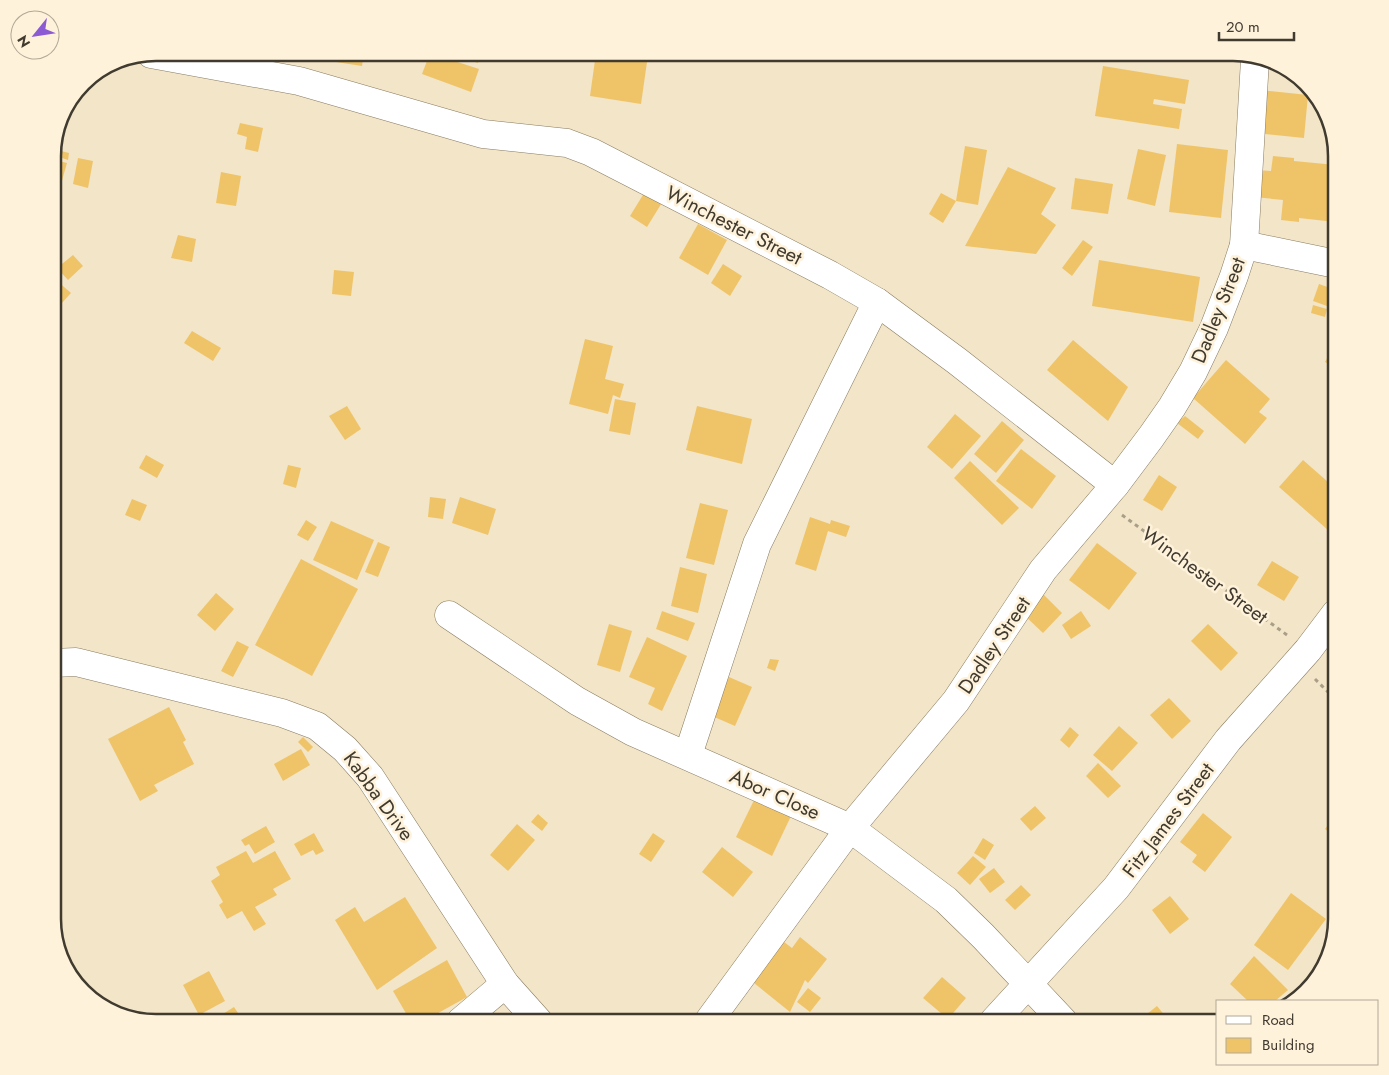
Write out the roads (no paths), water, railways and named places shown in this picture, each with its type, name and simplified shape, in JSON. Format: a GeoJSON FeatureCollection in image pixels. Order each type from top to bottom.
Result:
{"type":"FeatureCollection","features":[{"type":"Feature","properties":{"kind":"street","name":"Winchester Street"},"geometry":{"type":"LineString","coordinates":[[189,61],[299,81],[483,134],[567,144],[591,152],[830,275],[877,302],[957,361],[1108,493]]}},
{"type":"Feature","properties":{"kind":"street","name":"Dadley Street"},"geometry":{"type":"LineString","coordinates":[[714,1014],[850,828],[956,701],[1044,570],[1108,493],[1172,407],[1193,372],[1231,285],[1244,245],[1255,64]]}},
{"type":"Feature","properties":{"kind":"street"},"geometry":{"type":"LineString","coordinates":[[1244,245],[1328,262]]}},
{"type":"Feature","properties":{"kind":"street"},"geometry":{"type":"LineString","coordinates":[[688,755],[757,544],[877,302]]}},
{"type":"Feature","properties":{"kind":"street","name":"Abor Close"},"geometry":{"type":"LineString","coordinates":[[449,615],[577,701],[634,732],[850,828],[946,900],[983,936],[1056,1014]]}},
{"type":"Feature","properties":{"kind":"street","name":"Fitz James Street"},"geometry":{"type":"LineString","coordinates":[[1000,1014],[1116,888],[1228,740],[1308,650],[1328,624]]}},
{"type":"Feature","properties":{"kind":"street","name":"Kabba Drive"},"geometry":{"type":"LineString","coordinates":[[61,663],[76,662],[150,682],[212,694],[282,713],[317,726],[345,749],[370,777],[505,984],[532,1014]]}},
{"type":"Feature","properties":{"kind":"street"},"geometry":{"type":"LineString","coordinates":[[469,1014],[505,984]]}}]}
